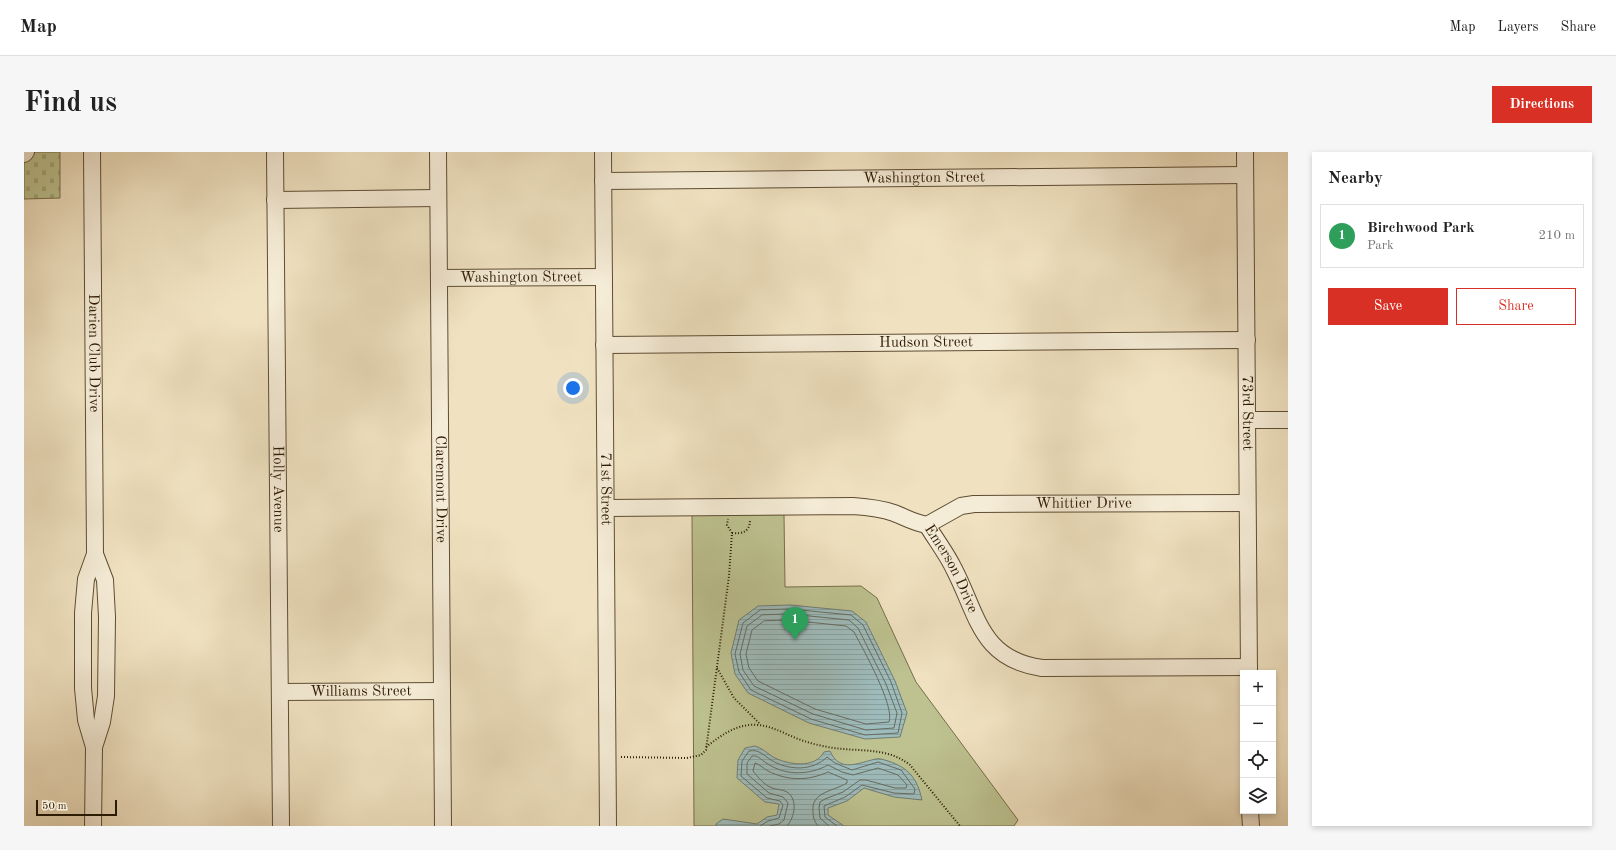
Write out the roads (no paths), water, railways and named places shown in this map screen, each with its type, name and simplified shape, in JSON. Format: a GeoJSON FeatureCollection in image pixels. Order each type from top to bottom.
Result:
{"type":"FeatureCollection","features":[{"type":"Feature","properties":{"kind":"street","name":"Darien Club Drive"},"geometry":{"type":"LineString","coordinates":[[92,152],[95,554],[86,579],[83,613],[83,688],[86,720],[94,747]]}},
{"type":"Feature","properties":{"kind":"street","name":"Holly Avenue"},"geometry":{"type":"LineString","coordinates":[[275,152],[281,826]]}},
{"type":"Feature","properties":{"kind":"street","name":"Claremont Drive"},"geometry":{"type":"LineString","coordinates":[[438,152],[443,826]]}},
{"type":"Feature","properties":{"kind":"street","name":"71st Street"},"geometry":{"type":"LineString","coordinates":[[603,152],[608,826]]}},
{"type":"Feature","properties":{"kind":"street","name":"73rd Street"},"geometry":{"type":"LineString","coordinates":[[1245,152],[1249,670]]}},
{"type":"Feature","properties":{"kind":"street","name":"Washington Street"},"geometry":{"type":"LineString","coordinates":[[603,181],[1245,175]]}},
{"type":"Feature","properties":{"kind":"street"},"geometry":{"type":"LineString","coordinates":[[275,200],[438,198]]}},
{"type":"Feature","properties":{"kind":"street","name":"Washington Street"},"geometry":{"type":"LineString","coordinates":[[439,278],[604,277]]}},
{"type":"Feature","properties":{"kind":"street","name":"Hudson Street"},"geometry":{"type":"LineString","coordinates":[[604,345],[1247,340]]}},
{"type":"Feature","properties":{"kind":"street"},"geometry":{"type":"LineString","coordinates":[[1247,420],[1288,420]]}},
{"type":"Feature","properties":{"kind":"street","name":"Whittier Drive"},"geometry":{"type":"LineString","coordinates":[[927,525],[961,506],[974,504],[1247,503]]}},
{"type":"Feature","properties":{"kind":"street","name":"Emerson Drive"},"geometry":{"type":"LineString","coordinates":[[606,508],[871,507],[893,513],[911,522],[927,525],[954,569],[975,618],[993,647],[1022,664],[1042,668],[1249,670]]}},
{"type":"Feature","properties":{"kind":"street","name":"Darien Club Drive"},"geometry":{"type":"LineString","coordinates":[[93,826],[94,747],[102,722],[106,696],[107,617],[105,580],[95,554]]}},
{"type":"Feature","properties":{"kind":"street","name":"Williams Street"},"geometry":{"type":"LineString","coordinates":[[280,692],[442,691]]}},
{"type":"Feature","properties":{"kind":"street"},"geometry":{"type":"LineString","coordinates":[[1250,814],[1251,826]]}},
{"type":"Feature","properties":{"kind":"water"},"geometry":{"type":"Polygon","coordinates":[[[790,605],[852,611],[866,622],[895,681],[907,713],[900,737],[865,739],[809,723],[748,693],[735,674],[731,653],[739,620],[758,606],[790,605]]]}},
{"type":"Feature","properties":{"kind":"water"},"geometry":{"type":"Polygon","coordinates":[[[755,746],[779,760],[801,764],[814,761],[824,752],[830,751],[834,758],[839,762],[851,765],[882,759],[901,767],[911,775],[918,786],[922,800],[894,797],[864,788],[847,801],[828,808],[828,815],[844,826],[716,826],[716,824],[723,819],[757,824],[767,817],[777,815],[779,804],[765,802],[737,778],[738,760],[745,748],[755,746]]]}},
{"type":"Feature","properties":{"kind":"place","name":"Birchwood Park"},"geometry":{"type":"Point","coordinates":[795,640]}}]}
